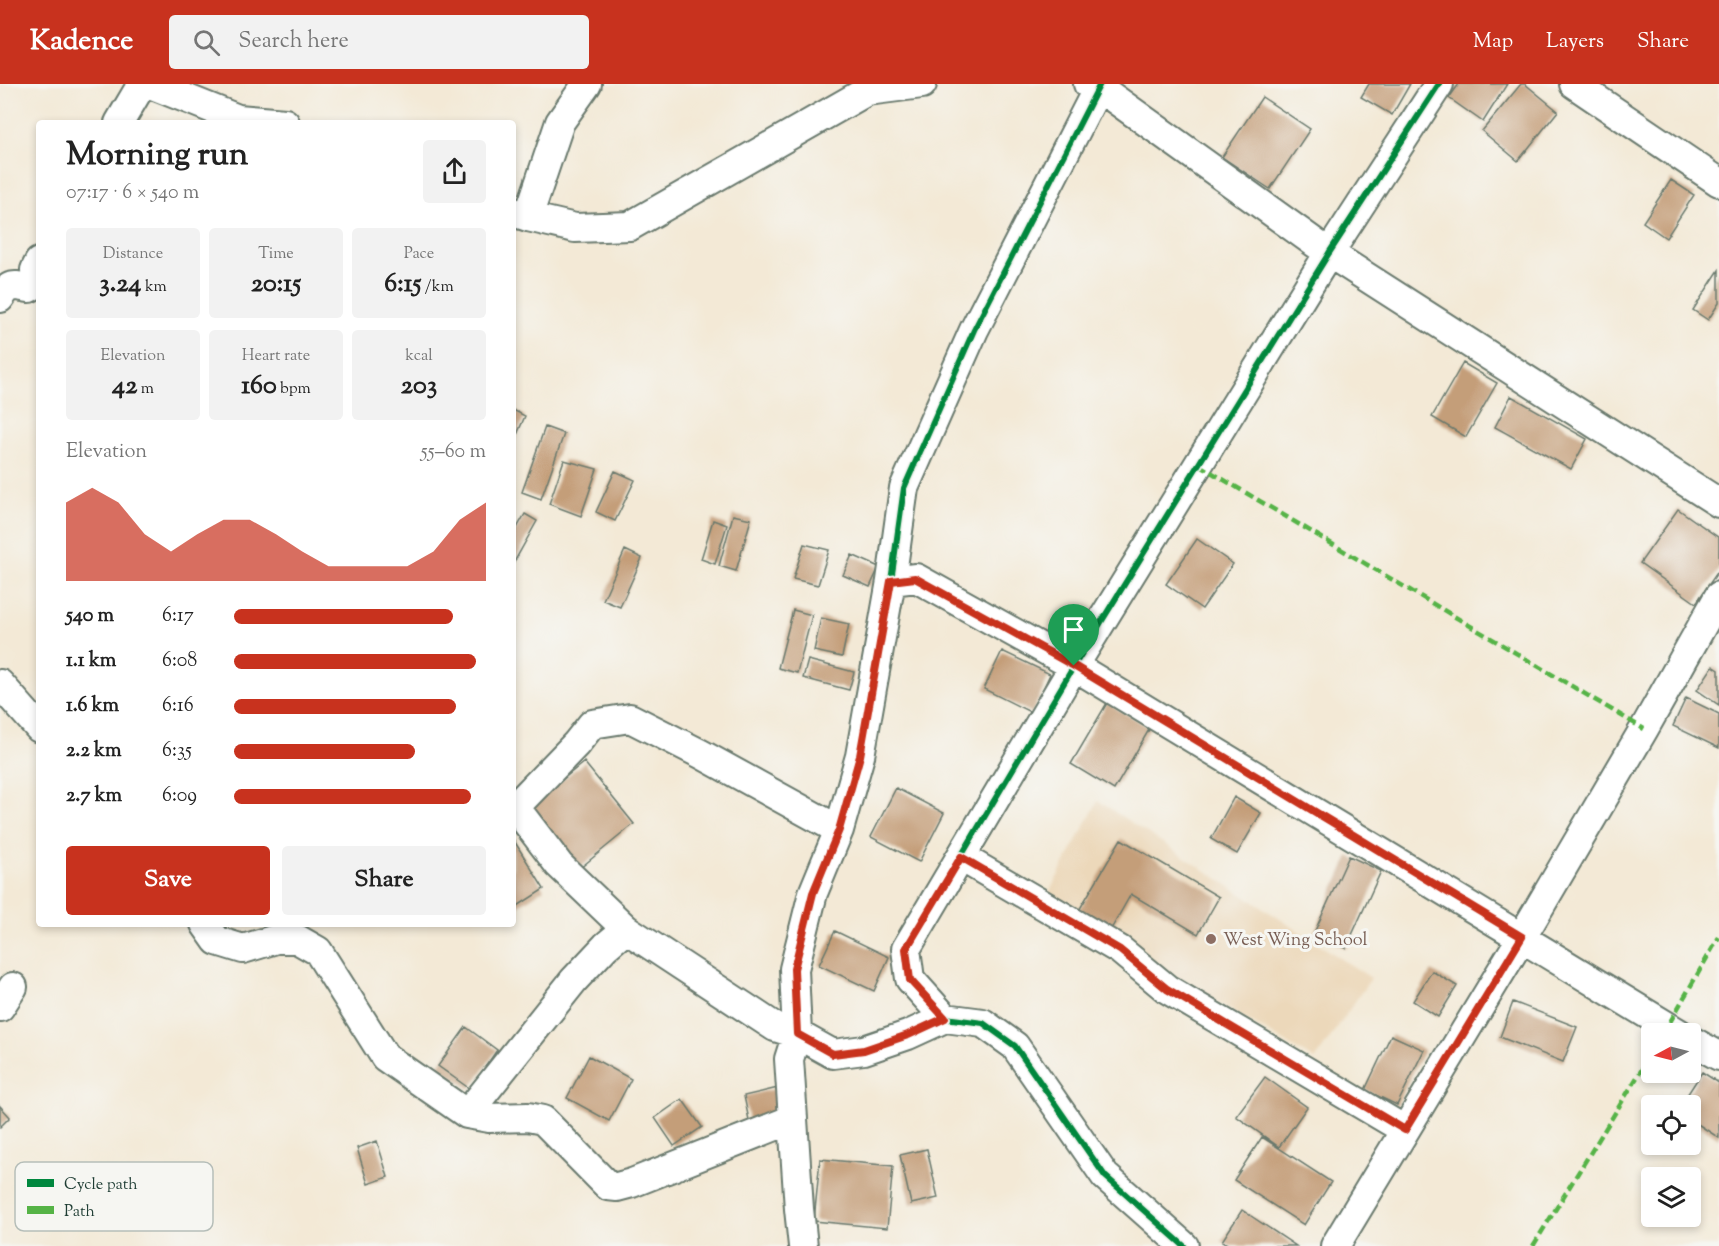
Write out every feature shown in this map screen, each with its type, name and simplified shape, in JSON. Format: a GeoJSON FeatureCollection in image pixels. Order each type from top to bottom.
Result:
{"type":"FeatureCollection","features":[{"type":"Feature","properties":{"kind":"street"},"geometry":{"type":"LineString","coordinates":[[121,120],[142,84]]}},
{"type":"Feature","properties":{"kind":"street"},"geometry":{"type":"LineString","coordinates":[[150,84],[238,119],[250,120]]}},
{"type":"Feature","properties":{"kind":"street"},"geometry":{"type":"LineString","coordinates":[[587,84],[560,122],[520,214],[575,228],[630,226],[864,88],[922,84]]}},
{"type":"Feature","properties":{"kind":"street"},"geometry":{"type":"LineString","coordinates":[[945,1018],[910,980],[906,949],[1074,666],[1329,253],[1439,84]]}},
{"type":"Feature","properties":{"kind":"street"},"geometry":{"type":"LineString","coordinates":[[1574,84],[1719,182]]}},
{"type":"Feature","properties":{"kind":"street"},"geometry":{"type":"LineString","coordinates":[[803,1246],[789,1059],[797,1034],[794,969],[813,893],[839,830],[860,756],[891,581],[904,488],[974,330],[1095,85],[1329,253],[1719,503]]}},
{"type":"Feature","properties":{"kind":"street"},"geometry":{"type":"LineString","coordinates":[[0,298],[7,288],[14,285],[29,288],[36,284]]}},
{"type":"Feature","properties":{"kind":"street"},"geometry":{"type":"LineString","coordinates":[[891,581],[915,578],[1074,666],[1662,1023]]}},
{"type":"Feature","properties":{"kind":"street"},"geometry":{"type":"LineString","coordinates":[[1335,1246],[1522,937],[1719,596]]}},
{"type":"Feature","properties":{"kind":"street"},"geometry":{"type":"LineString","coordinates":[[0,684],[36,725]]}},
{"type":"Feature","properties":{"kind":"street"},"geometry":{"type":"LineString","coordinates":[[516,806],[576,744],[592,724],[630,718],[711,759],[839,830]]}},
{"type":"Feature","properties":{"kind":"street"},"geometry":{"type":"LineString","coordinates":[[516,808],[559,865],[626,929],[775,1027],[797,1034],[833,1054],[864,1050],[908,1035],[945,1018],[983,1023],[1015,1046],[1105,1176],[1184,1246]]}},
{"type":"Feature","properties":{"kind":"street"},"geometry":{"type":"LineString","coordinates":[[961,857],[1120,950],[1167,989],[1405,1130]]}},
{"type":"Feature","properties":{"kind":"street"},"geometry":{"type":"LineString","coordinates":[[207,927],[218,941],[243,949],[276,939],[297,939],[318,951],[385,1058],[466,1114],[489,1118],[528,1117],[543,1120],[608,1186],[617,1187],[793,1119]]}},
{"type":"Feature","properties":{"kind":"street"},"geometry":{"type":"LineString","coordinates":[[466,1114],[574,980],[606,946],[626,929]]}},
{"type":"Feature","properties":{"kind":"street"},"geometry":{"type":"LineString","coordinates":[[1701,1046],[1719,1056]]}},
{"type":"Feature","properties":{"kind":"shaded area","name":"West Wing School"},"geometry":{"type":"Polygon","coordinates":[[[1098,801],[1371,978],[1315,1060],[1045,900],[1098,801]]]}},
{"type":"Feature","properties":{"kind":"building"},"geometry":{"type":"Polygon","coordinates":[[[1369,84],[1410,84],[1392,115],[1361,97],[1369,84]]]}},
{"type":"Feature","properties":{"kind":"building"},"geometry":{"type":"Polygon","coordinates":[[[1459,84],[1507,84],[1483,122],[1449,98],[1459,84]]]}},
{"type":"Feature","properties":{"kind":"building"},"geometry":{"type":"Polygon","coordinates":[[[1521,84],[1525,84],[1558,111],[1518,161],[1482,131],[1521,84]]]}},
{"type":"Feature","properties":{"kind":"building"},"geometry":{"type":"Polygon","coordinates":[[[1262,97],[1310,129],[1270,189],[1222,157],[1262,97]]]}},
{"type":"Feature","properties":{"kind":"building"},"geometry":{"type":"Polygon","coordinates":[[[1671,180],[1694,195],[1666,238],[1643,222],[1671,180]]]}},
{"type":"Feature","properties":{"kind":"building"},"geometry":{"type":"Polygon","coordinates":[[[1719,270],[1719,303],[1708,320],[1693,310],[1719,270]]]}},
{"type":"Feature","properties":{"kind":"building"},"geometry":{"type":"Polygon","coordinates":[[[1463,363],[1497,383],[1466,437],[1432,417],[1463,363]]]}},
{"type":"Feature","properties":{"kind":"building"},"geometry":{"type":"Polygon","coordinates":[[[1511,396],[1587,439],[1571,469],[1495,427],[1511,396]]]}},
{"type":"Feature","properties":{"kind":"building"},"geometry":{"type":"Polygon","coordinates":[[[516,412],[525,416],[516,437],[516,412]]]}},
{"type":"Feature","properties":{"kind":"building"},"geometry":{"type":"Polygon","coordinates":[[[545,427],[564,434],[541,499],[522,492],[545,427]]]}},
{"type":"Feature","properties":{"kind":"building"},"geometry":{"type":"Polygon","coordinates":[[[564,460],[597,469],[581,516],[549,504],[564,460]]]}},
{"type":"Feature","properties":{"kind":"building"},"geometry":{"type":"Polygon","coordinates":[[[615,471],[635,480],[615,521],[596,512],[615,471]]]}},
{"type":"Feature","properties":{"kind":"building"},"geometry":{"type":"Polygon","coordinates":[[[1678,509],[1719,538],[1719,570],[1696,603],[1640,563],[1678,509]]]}},
{"type":"Feature","properties":{"kind":"building"},"geometry":{"type":"Polygon","coordinates":[[[525,514],[537,521],[516,559],[516,530],[525,514]]]}},
{"type":"Feature","properties":{"kind":"building"},"geometry":{"type":"Polygon","coordinates":[[[733,515],[751,519],[736,571],[719,566],[733,515]]]}},
{"type":"Feature","properties":{"kind":"building"},"geometry":{"type":"Polygon","coordinates":[[[713,520],[727,525],[715,564],[701,559],[713,520]]]}},
{"type":"Feature","properties":{"kind":"building"},"geometry":{"type":"Polygon","coordinates":[[[1197,539],[1233,564],[1202,609],[1166,584],[1197,539]]]}},
{"type":"Feature","properties":{"kind":"building"},"geometry":{"type":"Polygon","coordinates":[[[804,544],[829,550],[818,585],[793,579],[804,544]]]}},
{"type":"Feature","properties":{"kind":"building"},"geometry":{"type":"Polygon","coordinates":[[[625,550],[642,558],[620,607],[603,600],[625,550]]]}},
{"type":"Feature","properties":{"kind":"building"},"geometry":{"type":"Polygon","coordinates":[[[852,555],[879,567],[870,587],[843,575],[852,555]]]}},
{"type":"Feature","properties":{"kind":"building"},"geometry":{"type":"Polygon","coordinates":[[[793,610],[812,615],[797,673],[778,668],[793,610]]]}},
{"type":"Feature","properties":{"kind":"building"},"geometry":{"type":"Polygon","coordinates":[[[821,618],[849,624],[842,657],[814,651],[821,618]]]}},
{"type":"Feature","properties":{"kind":"building"},"geometry":{"type":"Polygon","coordinates":[[[1002,651],[1050,674],[1032,713],[984,689],[1002,651]]]}},
{"type":"Feature","properties":{"kind":"building"},"geometry":{"type":"Polygon","coordinates":[[[808,660],[854,672],[849,690],[803,678],[808,660]]]}},
{"type":"Feature","properties":{"kind":"building"},"geometry":{"type":"Polygon","coordinates":[[[1713,666],[1719,670],[1719,705],[1697,690],[1713,666]]]}},
{"type":"Feature","properties":{"kind":"building"},"geometry":{"type":"Polygon","coordinates":[[[1686,698],[1719,714],[1719,748],[1673,726],[1686,698]]]}},
{"type":"Feature","properties":{"kind":"building"},"geometry":{"type":"Polygon","coordinates":[[[1107,703],[1150,728],[1114,790],[1071,764],[1107,703]]]}},
{"type":"Feature","properties":{"kind":"building"},"geometry":{"type":"Polygon","coordinates":[[[584,762],[634,824],[579,869],[529,807],[584,762]]]}},
{"type":"Feature","properties":{"kind":"building"},"geometry":{"type":"Polygon","coordinates":[[[896,788],[944,813],[919,862],[871,837],[896,788]]]}},
{"type":"Feature","properties":{"kind":"building"},"geometry":{"type":"Polygon","coordinates":[[[1234,797],[1261,813],[1237,854],[1211,839],[1234,797]]]}},
{"type":"Feature","properties":{"kind":"building"},"geometry":{"type":"Polygon","coordinates":[[[1121,839],[1219,897],[1198,934],[1131,894],[1110,931],[1078,912],[1121,839]]]}},
{"type":"Feature","properties":{"kind":"building"},"geometry":{"type":"Polygon","coordinates":[[[516,844],[544,889],[516,907],[516,844]]]}},
{"type":"Feature","properties":{"kind":"building"},"geometry":{"type":"Polygon","coordinates":[[[1349,856],[1381,871],[1346,948],[1314,933],[1349,856]]]}},
{"type":"Feature","properties":{"kind":"building"},"geometry":{"type":"Polygon","coordinates":[[[835,931],[889,957],[874,991],[819,965],[835,931]]]}},
{"type":"Feature","properties":{"kind":"building"},"geometry":{"type":"Polygon","coordinates":[[[1432,971],[1457,986],[1438,1017],[1413,1001],[1432,971]]]}},
{"type":"Feature","properties":{"kind":"building"},"geometry":{"type":"Polygon","coordinates":[[[1513,1002],[1577,1027],[1563,1062],[1500,1037],[1513,1002]]]}},
{"type":"Feature","properties":{"kind":"building"},"geometry":{"type":"Polygon","coordinates":[[[466,1027],[497,1050],[470,1089],[438,1066],[466,1027]]]}},
{"type":"Feature","properties":{"kind":"building"},"geometry":{"type":"Polygon","coordinates":[[[1391,1035],[1424,1050],[1397,1105],[1365,1090],[1391,1035]]]}},
{"type":"Feature","properties":{"kind":"building"},"geometry":{"type":"Polygon","coordinates":[[[589,1056],[631,1079],[609,1121],[567,1098],[589,1056]]]}},
{"type":"Feature","properties":{"kind":"building"},"geometry":{"type":"Polygon","coordinates":[[[1702,1072],[1719,1083],[1719,1138],[1701,1126],[1701,1095],[1687,1095],[1695,1083],[1701,1083],[1702,1072]]]}},
{"type":"Feature","properties":{"kind":"building"},"geometry":{"type":"Polygon","coordinates":[[[1265,1077],[1307,1107],[1279,1147],[1236,1116],[1265,1077]]]}},
{"type":"Feature","properties":{"kind":"building"},"geometry":{"type":"Polygon","coordinates":[[[778,1088],[783,1112],[749,1120],[744,1096],[778,1088]]]}},
{"type":"Feature","properties":{"kind":"building"},"geometry":{"type":"Polygon","coordinates":[[[682,1099],[702,1127],[674,1146],[655,1118],[682,1099]]]}},
{"type":"Feature","properties":{"kind":"building"},"geometry":{"type":"Polygon","coordinates":[[[0,1106],[10,1117],[0,1127],[0,1106]]]}},
{"type":"Feature","properties":{"kind":"building"},"geometry":{"type":"Polygon","coordinates":[[[1262,1137],[1331,1182],[1304,1225],[1234,1180],[1262,1137]]]}},
{"type":"Feature","properties":{"kind":"building"},"geometry":{"type":"Polygon","coordinates":[[[377,1141],[388,1177],[368,1184],[357,1148],[377,1141]]]}},
{"type":"Feature","properties":{"kind":"building"},"geometry":{"type":"Polygon","coordinates":[[[927,1149],[938,1198],[911,1204],[900,1155],[927,1149]]]}},
{"type":"Feature","properties":{"kind":"building"},"geometry":{"type":"Polygon","coordinates":[[[820,1159],[893,1166],[887,1228],[814,1221],[820,1159]]]}},
{"type":"Feature","properties":{"kind":"building"},"geometry":{"type":"Polygon","coordinates":[[[1242,1210],[1296,1246],[1230,1246],[1222,1241],[1242,1210]]]}},
{"type":"Feature","properties":{"kind":"marked path"},"geometry":{"type":"LineString","coordinates":[[1199,465],[1644,729]]}},
{"type":"Feature","properties":{"kind":"marked path"},"geometry":{"type":"LineString","coordinates":[[1669,1023],[1719,937]]}},
{"type":"Feature","properties":{"kind":"marked path"},"geometry":{"type":"LineString","coordinates":[[1533,1246],[1641,1071]]}},
{"type":"Feature","properties":{"kind":"cycle path"},"geometry":{"type":"LineString","coordinates":[[1100,84],[974,330],[904,488],[891,581],[860,756],[839,830],[813,893],[794,969],[797,1034],[833,1054],[864,1050],[908,1035],[945,1018],[983,1023],[1015,1046],[1105,1176],[1184,1246]]}},
{"type":"Feature","properties":{"kind":"cycle path"},"geometry":{"type":"LineString","coordinates":[[945,1018],[910,979],[906,949],[1074,666],[1329,253],[1439,84]]}},
{"type":"Feature","properties":{"kind":"place","name":"West Wing School"},"geometry":{"type":"Point","coordinates":[1211,939]}},
{"type":"Feature","properties":{"kind":"route"},"geometry":{"type":"LineString","coordinates":[[915,578],[1074,666],[1522,937],[1405,1130],[1167,989],[1120,950],[961,857],[906,949],[910,980],[945,1018],[908,1035],[864,1050],[833,1054],[797,1034],[794,969],[813,893],[839,830],[860,756],[891,581],[915,578]]}}]}
